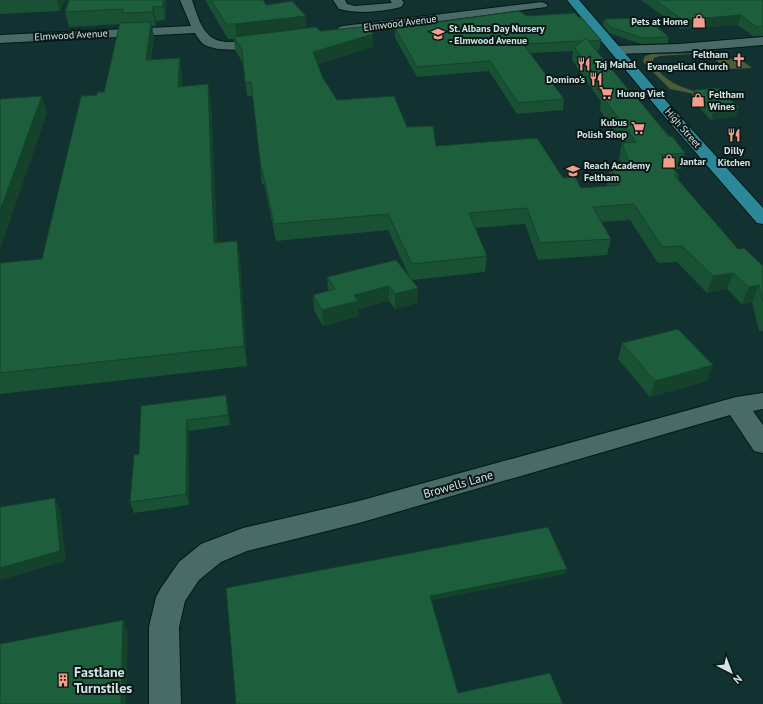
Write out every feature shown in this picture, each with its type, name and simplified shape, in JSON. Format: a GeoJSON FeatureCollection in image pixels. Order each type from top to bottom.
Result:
{"type":"FeatureCollection","features":[{"type":"Feature","properties":{"kind":"main road","name":"High Street"},"geometry":{"type":"LineString","coordinates":[[573,0],[763,219]]}},
{"type":"Feature","properties":{"kind":"street"},"geometry":{"type":"LineString","coordinates":[[186,0],[198,29],[208,41],[216,44],[237,45],[279,40]]}},
{"type":"Feature","properties":{"kind":"street"},"geometry":{"type":"LineString","coordinates":[[339,0],[343,7],[349,9],[397,5],[398,3],[396,0]]}},
{"type":"Feature","properties":{"kind":"street","name":"Elmwood Avenue"},"geometry":{"type":"LineString","coordinates":[[329,32],[499,5],[542,5]]}},
{"type":"Feature","properties":{"kind":"street"},"geometry":{"type":"LineString","coordinates":[[375,8],[385,24]]}},
{"type":"Feature","properties":{"kind":"street","name":"Elmwood Avenue"},"geometry":{"type":"LineString","coordinates":[[0,39],[198,29]]}},
{"type":"Feature","properties":{"kind":"street"},"geometry":{"type":"LineString","coordinates":[[616,50],[687,47],[763,41]]}},
{"type":"Feature","properties":{"kind":"street","name":"Browells Lane"},"geometry":{"type":"LineString","coordinates":[[165,704],[164,627],[171,597],[189,571],[211,553],[244,540],[359,512],[736,405],[763,401]]}},
{"type":"Feature","properties":{"kind":"street"},"geometry":{"type":"LineString","coordinates":[[736,405],[763,444]]}},
{"type":"Feature","properties":{"kind":"green space"},"geometry":{"type":"Polygon","coordinates":[[[707,53],[660,56],[654,58],[653,61],[657,69],[670,81],[693,91],[710,95],[699,95],[670,89],[644,63],[643,60],[645,56],[652,54],[707,53]]]}},
{"type":"Feature","properties":{"kind":"green space"},"geometry":{"type":"Polygon","coordinates":[[[740,59],[752,68],[726,69],[716,60],[740,59]]]}},
{"type":"Feature","properties":{"kind":"building"},"geometry":{"type":"Polygon","coordinates":[[[69,0],[163,0],[163,6],[153,7],[153,12],[122,13],[123,9],[65,12],[69,0]]]}},
{"type":"Feature","properties":{"kind":"building"},"geometry":{"type":"Polygon","coordinates":[[[211,0],[263,0],[266,5],[292,1],[306,16],[226,24],[211,0]]]}},
{"type":"Feature","properties":{"kind":"building"},"geometry":{"type":"Polygon","coordinates":[[[655,0],[763,0],[763,26],[756,27],[741,15],[683,20],[655,0]]]}},
{"type":"Feature","properties":{"kind":"building"},"geometry":{"type":"Polygon","coordinates":[[[519,11],[527,16],[575,13],[578,17],[581,17],[601,40],[588,41],[586,38],[582,41],[523,44],[564,99],[518,103],[490,61],[417,67],[395,28],[519,11]]]}},
{"type":"Feature","properties":{"kind":"building"},"geometry":{"type":"Polygon","coordinates":[[[646,18],[669,37],[642,38],[610,27],[604,19],[646,18]]]}},
{"type":"Feature","properties":{"kind":"building"},"geometry":{"type":"Polygon","coordinates":[[[151,22],[146,60],[180,58],[178,87],[208,84],[214,243],[237,241],[244,346],[0,373],[0,263],[42,259],[81,96],[97,95],[97,92],[104,92],[120,23],[151,22]]]}},
{"type":"Feature","properties":{"kind":"building"},"geometry":{"type":"Polygon","coordinates":[[[371,26],[373,34],[313,52],[323,78],[337,100],[394,96],[407,127],[433,126],[436,146],[537,138],[563,178],[575,177],[581,188],[620,185],[610,169],[631,168],[622,143],[636,142],[602,96],[610,95],[574,47],[586,38],[669,137],[672,136],[685,153],[661,155],[679,175],[674,175],[738,249],[744,248],[763,266],[763,302],[759,285],[749,287],[733,273],[713,276],[682,246],[662,247],[634,204],[593,207],[611,239],[540,243],[527,208],[469,213],[487,256],[412,264],[388,214],[274,224],[261,169],[251,82],[245,82],[242,50],[234,37],[316,27],[320,31],[371,26]]]}},
{"type":"Feature","properties":{"kind":"building"},"geometry":{"type":"Polygon","coordinates":[[[717,88],[739,107],[714,111],[694,90],[717,88]]]}},
{"type":"Feature","properties":{"kind":"building"},"geometry":{"type":"Polygon","coordinates":[[[42,96],[0,211],[0,99],[42,96]]]}},
{"type":"Feature","properties":{"kind":"building"},"geometry":{"type":"Polygon","coordinates":[[[396,260],[418,288],[395,294],[389,286],[354,295],[358,301],[322,310],[313,295],[335,289],[327,277],[396,260]]]}},
{"type":"Feature","properties":{"kind":"building"},"geometry":{"type":"Polygon","coordinates":[[[678,329],[713,365],[655,381],[622,343],[678,329]]]}},
{"type":"Feature","properties":{"kind":"building"},"geometry":{"type":"Polygon","coordinates":[[[226,395],[228,415],[187,420],[186,494],[130,502],[134,455],[139,454],[141,406],[226,395]]]}},
{"type":"Feature","properties":{"kind":"building"},"geometry":{"type":"Polygon","coordinates":[[[55,498],[60,551],[0,568],[0,507],[55,498]]]}},
{"type":"Feature","properties":{"kind":"building"},"geometry":{"type":"Polygon","coordinates":[[[548,527],[567,569],[430,596],[458,693],[550,673],[563,704],[236,704],[226,588],[548,527]]]}},
{"type":"Feature","properties":{"kind":"building","name":"Fastlane Turnstiles"},"geometry":{"type":"Polygon","coordinates":[[[123,620],[121,704],[0,704],[0,644],[123,620]]]}},
{"type":"Feature","properties":{"kind":"place","name":"Pets at Home"},"geometry":{"type":"Point","coordinates":[699,21]}},
{"type":"Feature","properties":{"kind":"place","name":"St. Albans Day Nursery - Elmwood Avenue"},"geometry":{"type":"Point","coordinates":[438,34]}},
{"type":"Feature","properties":{"kind":"place","name":"Feltham Evangelical Church"},"geometry":{"type":"Point","coordinates":[739,60]}},
{"type":"Feature","properties":{"kind":"place","name":"Taj Mahal"},"geometry":{"type":"Point","coordinates":[584,64]}},
{"type":"Feature","properties":{"kind":"place","name":"Domino's"},"geometry":{"type":"Point","coordinates":[596,79]}},
{"type":"Feature","properties":{"kind":"place","name":"Huong Viet"},"geometry":{"type":"Point","coordinates":[606,93]}},
{"type":"Feature","properties":{"kind":"place","name":"Feltham Wines"},"geometry":{"type":"Point","coordinates":[698,100]}},
{"type":"Feature","properties":{"kind":"place","name":"Kubus Polish Shop"},"geometry":{"type":"Point","coordinates":[638,128]}},
{"type":"Feature","properties":{"kind":"place","name":"Dilly Kitchen"},"geometry":{"type":"Point","coordinates":[734,135]}},
{"type":"Feature","properties":{"kind":"place","name":"Jantar"},"geometry":{"type":"Point","coordinates":[669,161]}},
{"type":"Feature","properties":{"kind":"place","name":"Reach Academy Feltham"},"geometry":{"type":"Point","coordinates":[573,171]}},
{"type":"Feature","properties":{"kind":"place","name":"Fastlane Turnstiles"},"geometry":{"type":"Point","coordinates":[63,680]}}]}
